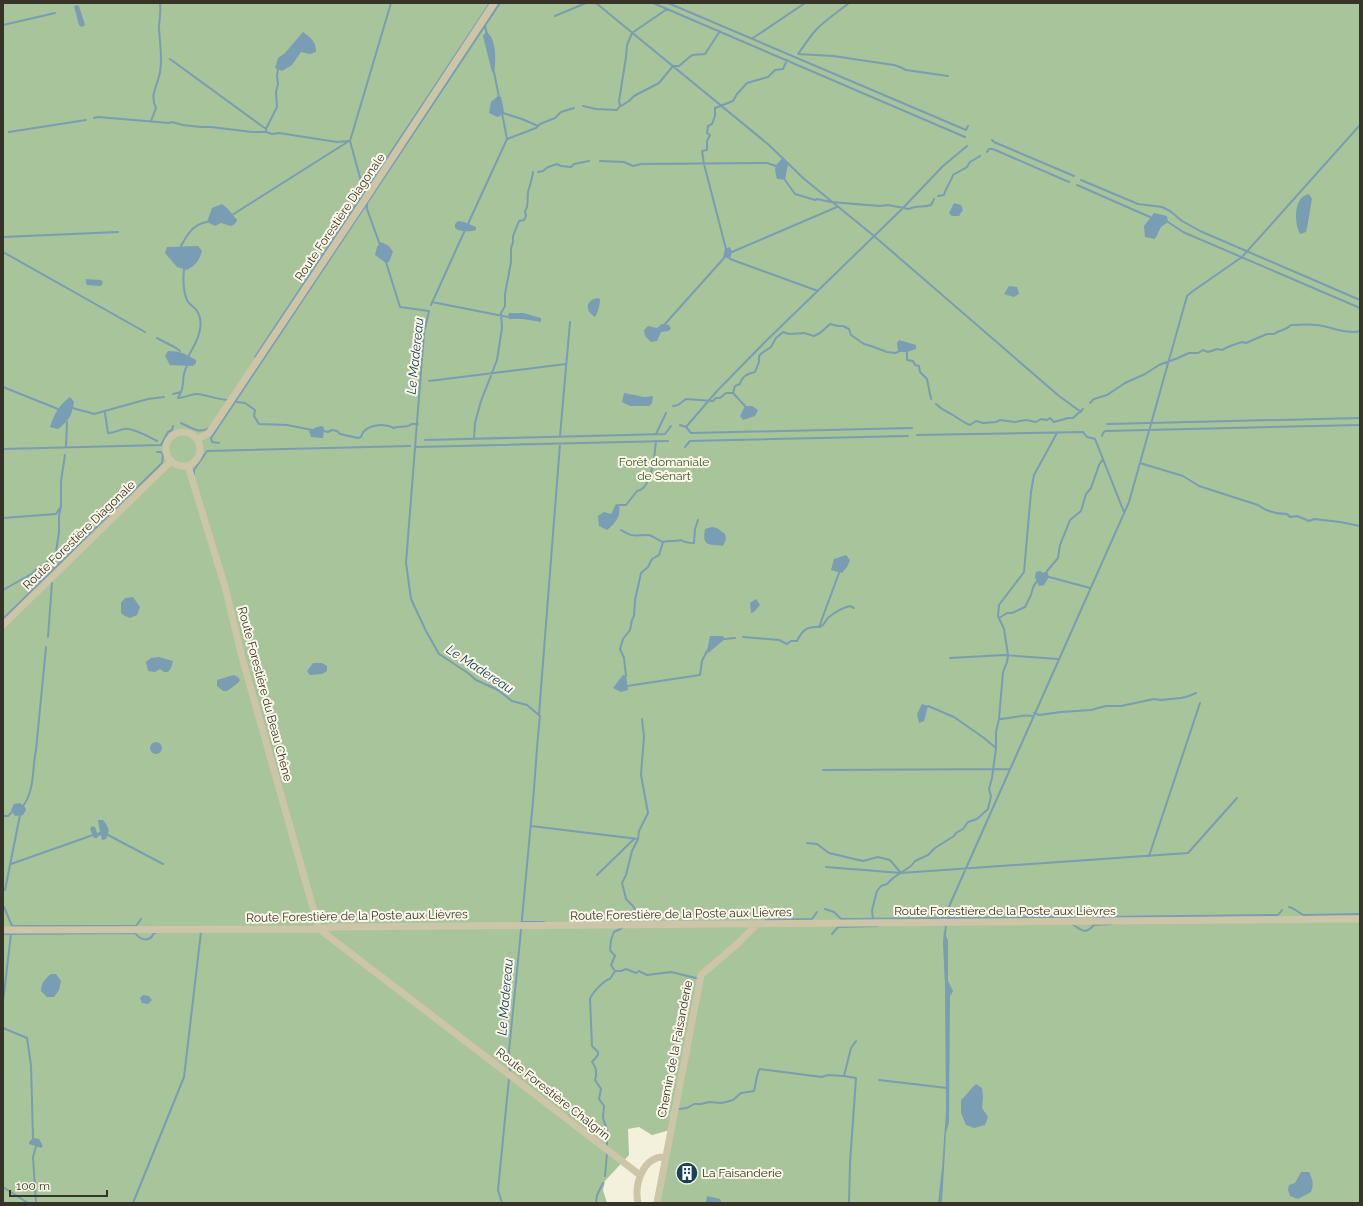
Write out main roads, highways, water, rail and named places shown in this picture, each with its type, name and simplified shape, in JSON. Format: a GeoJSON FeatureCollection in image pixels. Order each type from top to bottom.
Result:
{"type":"FeatureCollection","features":[{"type":"Feature","properties":{"kind":"water"},"geometry":{"type":"Polygon","coordinates":[[[74,6],[79,6],[85,25],[82,27],[79,25],[74,6]]]}},
{"type":"Feature","properties":{"kind":"water"},"geometry":{"type":"Polygon","coordinates":[[[303,32],[314,42],[316,52],[310,54],[301,52],[292,65],[282,71],[275,68],[278,58],[285,53],[303,32]]]}},
{"type":"Feature","properties":{"kind":"water"},"geometry":{"type":"Polygon","coordinates":[[[486,32],[490,35],[494,45],[494,73],[492,72],[483,36],[486,32]]]}},
{"type":"Feature","properties":{"kind":"water"},"geometry":{"type":"Polygon","coordinates":[[[498,96],[501,97],[504,111],[502,115],[497,117],[489,113],[491,102],[498,96]]]}},
{"type":"Feature","properties":{"kind":"water"},"geometry":{"type":"Polygon","coordinates":[[[783,158],[788,164],[785,180],[777,179],[775,172],[776,165],[783,158]]]}},
{"type":"Feature","properties":{"kind":"water"},"geometry":{"type":"Polygon","coordinates":[[[1309,194],[1312,199],[1307,228],[1306,232],[1300,234],[1297,224],[1296,211],[1300,200],[1309,194]]]}},
{"type":"Feature","properties":{"kind":"water"},"geometry":{"type":"Polygon","coordinates":[[[954,203],[961,205],[963,210],[959,216],[952,216],[949,213],[954,203]]]}},
{"type":"Feature","properties":{"kind":"water"},"geometry":{"type":"Polygon","coordinates":[[[222,204],[237,220],[235,224],[231,226],[221,223],[215,226],[207,222],[212,208],[222,204]]]}},
{"type":"Feature","properties":{"kind":"water"},"geometry":{"type":"Polygon","coordinates":[[[1154,213],[1167,216],[1168,222],[1161,227],[1155,239],[1145,237],[1144,226],[1154,213]]]}},
{"type":"Feature","properties":{"kind":"water"},"geometry":{"type":"Polygon","coordinates":[[[458,221],[476,227],[476,230],[465,231],[455,228],[455,224],[458,221]]]}},
{"type":"Feature","properties":{"kind":"water"},"geometry":{"type":"Polygon","coordinates":[[[381,242],[389,246],[393,252],[389,262],[386,263],[375,255],[377,247],[381,242]]]}},
{"type":"Feature","properties":{"kind":"water"},"geometry":{"type":"Polygon","coordinates":[[[198,246],[202,251],[200,257],[195,264],[187,270],[177,267],[165,253],[167,247],[198,246]]]}},
{"type":"Feature","properties":{"kind":"water"},"geometry":{"type":"Polygon","coordinates":[[[730,247],[732,252],[730,259],[723,257],[725,249],[730,247]]]}},
{"type":"Feature","properties":{"kind":"water"},"geometry":{"type":"Polygon","coordinates":[[[86,279],[101,280],[103,282],[100,286],[87,285],[86,279]]]}},
{"type":"Feature","properties":{"kind":"water"},"geometry":{"type":"Polygon","coordinates":[[[1009,286],[1017,287],[1019,294],[1014,297],[1004,294],[1009,286]]]}},
{"type":"Feature","properties":{"kind":"water"},"geometry":{"type":"Polygon","coordinates":[[[593,299],[600,299],[600,301],[595,317],[589,312],[588,304],[593,299]]]}},
{"type":"Feature","properties":{"kind":"water"},"geometry":{"type":"Polygon","coordinates":[[[509,313],[523,313],[541,318],[541,322],[523,319],[509,319],[509,313]]]}},
{"type":"Feature","properties":{"kind":"water"},"geometry":{"type":"Polygon","coordinates":[[[662,324],[669,325],[671,329],[661,332],[657,341],[651,342],[645,336],[644,330],[648,326],[657,328],[662,324]]]}},
{"type":"Feature","properties":{"kind":"water"},"geometry":{"type":"Polygon","coordinates":[[[899,340],[916,345],[916,349],[907,352],[898,352],[897,343],[899,340]]]}},
{"type":"Feature","properties":{"kind":"water"},"geometry":{"type":"Polygon","coordinates":[[[168,351],[179,352],[186,355],[196,360],[196,363],[193,366],[170,365],[165,356],[168,351]]]}},
{"type":"Feature","properties":{"kind":"water"},"geometry":{"type":"Polygon","coordinates":[[[624,393],[644,397],[653,396],[652,403],[649,406],[630,406],[622,402],[624,393]]]}},
{"type":"Feature","properties":{"kind":"water"},"geometry":{"type":"Polygon","coordinates":[[[70,397],[74,402],[72,411],[65,423],[58,429],[50,427],[57,410],[70,397]]]}},
{"type":"Feature","properties":{"kind":"water"},"geometry":{"type":"Polygon","coordinates":[[[745,406],[752,406],[758,410],[755,416],[743,420],[740,416],[745,406]]]}},
{"type":"Feature","properties":{"kind":"water"},"geometry":{"type":"Polygon","coordinates":[[[322,426],[324,428],[323,438],[311,437],[309,431],[322,426]]]}},
{"type":"Feature","properties":{"kind":"water"},"geometry":{"type":"Polygon","coordinates":[[[616,504],[619,505],[619,513],[615,522],[607,530],[599,526],[598,516],[604,512],[611,514],[616,504]]]}},
{"type":"Feature","properties":{"kind":"water"},"geometry":{"type":"Polygon","coordinates":[[[712,527],[717,528],[725,534],[726,539],[723,546],[707,544],[705,542],[705,529],[712,527]]]}},
{"type":"Feature","properties":{"kind":"water"},"geometry":{"type":"Polygon","coordinates":[[[846,555],[850,560],[842,573],[831,570],[834,559],[846,555]]]}},
{"type":"Feature","properties":{"kind":"water"},"geometry":{"type":"Polygon","coordinates":[[[1040,571],[1043,573],[1047,571],[1049,577],[1044,585],[1039,586],[1035,577],[1036,572],[1040,571]]]}},
{"type":"Feature","properties":{"kind":"water"},"geometry":{"type":"Polygon","coordinates":[[[133,597],[140,607],[137,615],[130,618],[121,613],[121,603],[125,598],[133,597]]]}},
{"type":"Feature","properties":{"kind":"water"},"geometry":{"type":"Polygon","coordinates":[[[756,599],[760,605],[754,612],[751,613],[750,603],[756,599]]]}},
{"type":"Feature","properties":{"kind":"water"},"geometry":{"type":"Polygon","coordinates":[[[710,636],[723,636],[725,639],[708,653],[707,651],[710,636]]]}},
{"type":"Feature","properties":{"kind":"water"},"geometry":{"type":"Polygon","coordinates":[[[159,657],[173,661],[168,672],[164,672],[160,669],[155,672],[148,671],[146,662],[151,658],[159,657]]]}},
{"type":"Feature","properties":{"kind":"water"},"geometry":{"type":"Polygon","coordinates":[[[313,663],[322,663],[327,666],[327,671],[322,674],[310,675],[307,671],[313,663]]]}},
{"type":"Feature","properties":{"kind":"water"},"geometry":{"type":"Polygon","coordinates":[[[234,675],[240,680],[227,691],[223,691],[217,686],[217,680],[234,675]]]}},
{"type":"Feature","properties":{"kind":"water"},"geometry":{"type":"Polygon","coordinates":[[[623,675],[626,676],[628,690],[621,692],[613,688],[623,675]]]}},
{"type":"Feature","properties":{"kind":"water"},"geometry":{"type":"Polygon","coordinates":[[[922,704],[928,706],[924,721],[919,723],[917,714],[922,704]]]}},
{"type":"Feature","properties":{"kind":"water"},"geometry":{"type":"Polygon","coordinates":[[[154,742],[158,742],[162,748],[158,754],[154,754],[150,750],[150,746],[154,742]]]}},
{"type":"Feature","properties":{"kind":"water"},"geometry":{"type":"Polygon","coordinates":[[[20,803],[26,810],[23,815],[15,816],[11,810],[14,804],[20,803]]]}},
{"type":"Feature","properties":{"kind":"water"},"geometry":{"type":"Polygon","coordinates":[[[98,820],[103,820],[108,827],[106,839],[102,840],[101,835],[94,838],[90,829],[92,826],[95,827],[97,833],[100,832],[98,820]]]}},
{"type":"Feature","properties":{"kind":"water"},"geometry":{"type":"Polygon","coordinates":[[[944,930],[948,941],[948,981],[953,991],[950,996],[949,1122],[946,1133],[942,1203],[938,1203],[946,1111],[944,930]]]}},
{"type":"Feature","properties":{"kind":"water"},"geometry":{"type":"Polygon","coordinates":[[[51,974],[56,974],[61,981],[59,990],[54,997],[47,997],[41,991],[41,988],[44,981],[51,974]]]}},
{"type":"Feature","properties":{"kind":"water"},"geometry":{"type":"Polygon","coordinates":[[[143,995],[149,996],[152,1000],[148,1004],[142,1003],[140,998],[143,995]]]}},
{"type":"Feature","properties":{"kind":"water"},"geometry":{"type":"Polygon","coordinates":[[[976,1084],[982,1088],[982,1108],[988,1117],[985,1125],[974,1128],[966,1125],[961,1113],[961,1100],[976,1084]]]}},
{"type":"Feature","properties":{"kind":"water"},"geometry":{"type":"Polygon","coordinates":[[[33,1138],[39,1139],[43,1146],[41,1148],[29,1144],[33,1138]]]}},
{"type":"Feature","properties":{"kind":"water"},"geometry":{"type":"Polygon","coordinates":[[[1301,1172],[1309,1172],[1313,1187],[1311,1192],[1298,1199],[1290,1196],[1288,1190],[1289,1185],[1295,1183],[1301,1172]]]}},
{"type":"Feature","properties":{"kind":"water"},"geometry":{"type":"Polygon","coordinates":[[[707,1196],[720,1199],[722,1203],[706,1203],[707,1196]]]}},
{"type":"Feature","properties":{"kind":"waterway"},"geometry":{"type":"LineString","coordinates":[[151,121],[156,108],[153,99],[161,66],[159,25],[160,3]]}},
{"type":"Feature","properties":{"kind":"waterway","name":"Le Madereau"},"geometry":{"type":"LineString","coordinates":[[364,192],[350,141],[391,3]]}},
{"type":"Feature","properties":{"kind":"waterway"},"geometry":{"type":"LineString","coordinates":[[255,357],[490,3]]}},
{"type":"Feature","properties":{"kind":"waterway"},"geometry":{"type":"LineString","coordinates":[[219,443],[212,442],[211,438],[500,3]]}},
{"type":"Feature","properties":{"kind":"waterway"},"geometry":{"type":"LineString","coordinates":[[555,16],[586,3]]}},
{"type":"Feature","properties":{"kind":"waterway"},"geometry":{"type":"LineString","coordinates":[[596,3],[769,145],[803,178],[874,236],[1059,396],[1081,412]]}},
{"type":"Feature","properties":{"kind":"waterway"},"geometry":{"type":"LineString","coordinates":[[653,3],[965,137]]}},
{"type":"Feature","properties":{"kind":"waterway"},"geometry":{"type":"LineString","coordinates":[[668,3],[966,130],[968,126]]}},
{"type":"Feature","properties":{"kind":"waterway"},"geometry":{"type":"LineString","coordinates":[[753,38],[805,3]]}},
{"type":"Feature","properties":{"kind":"waterway"},"geometry":{"type":"LineString","coordinates":[[798,54],[819,27],[849,3]]}},
{"type":"Feature","properties":{"kind":"waterway"},"geometry":{"type":"LineString","coordinates":[[583,106],[596,109],[617,110],[620,106],[619,101],[627,45],[632,33],[667,9]]}},
{"type":"Feature","properties":{"kind":"waterway"},"geometry":{"type":"LineString","coordinates":[[3,25],[55,13]]}},
{"type":"Feature","properties":{"kind":"waterway"},"geometry":{"type":"LineString","coordinates":[[485,26],[487,34]]}},
{"type":"Feature","properties":{"kind":"waterway"},"geometry":{"type":"LineString","coordinates":[[621,106],[634,96],[659,83],[673,66],[679,66],[692,55],[705,54],[720,31]]}},
{"type":"Feature","properties":{"kind":"waterway"},"geometry":{"type":"LineString","coordinates":[[798,54],[833,56],[894,65],[906,70],[948,76]]}},
{"type":"Feature","properties":{"kind":"waterway"},"geometry":{"type":"LineString","coordinates":[[170,59],[266,129],[266,132]]}},
{"type":"Feature","properties":{"kind":"waterway"},"geometry":{"type":"LineString","coordinates":[[726,249],[702,151],[707,150],[707,141],[710,135],[707,133],[708,126],[712,124],[715,116],[715,108],[733,101],[747,83],[768,77],[775,70],[783,69],[787,60]]}},
{"type":"Feature","properties":{"kind":"waterway"},"geometry":{"type":"LineString","coordinates":[[266,129],[277,107],[276,92],[278,84],[278,69]]}},
{"type":"Feature","properties":{"kind":"waterway"},"geometry":{"type":"LineString","coordinates":[[494,72],[499,97]]}},
{"type":"Feature","properties":{"kind":"waterway"},"geometry":{"type":"LineString","coordinates":[[467,226],[507,139],[536,128],[540,124],[555,118],[561,112],[574,108]]}},
{"type":"Feature","properties":{"kind":"waterway"},"geometry":{"type":"LineString","coordinates":[[502,113],[507,139]]}},
{"type":"Feature","properties":{"kind":"waterway"},"geometry":{"type":"LineString","coordinates":[[503,113],[538,126]]}},
{"type":"Feature","properties":{"kind":"waterway"},"geometry":{"type":"LineString","coordinates":[[94,118],[98,117],[172,122],[201,127],[266,132],[272,134],[279,133],[337,142],[350,141]]}},
{"type":"Feature","properties":{"kind":"waterway"},"geometry":{"type":"LineString","coordinates":[[9,132],[86,120]]}},
{"type":"Feature","properties":{"kind":"waterway"},"geometry":{"type":"LineString","coordinates":[[946,920],[947,911],[1129,502],[1187,296],[1242,257],[1360,125]]}},
{"type":"Feature","properties":{"kind":"waterway"},"geometry":{"type":"LineString","coordinates":[[992,140],[1074,176]]}},
{"type":"Feature","properties":{"kind":"waterway"},"geometry":{"type":"LineString","coordinates":[[232,215],[349,141]]}},
{"type":"Feature","properties":{"kind":"waterway"},"geometry":{"type":"LineString","coordinates":[[680,425],[686,427],[717,391],[765,342],[902,209],[943,166],[967,146]]}},
{"type":"Feature","properties":{"kind":"waterway"},"geometry":{"type":"LineString","coordinates":[[987,152],[989,149],[993,149],[1069,182]]}},
{"type":"Feature","properties":{"kind":"waterway"},"geometry":{"type":"LineString","coordinates":[[938,196],[944,195],[953,175],[967,167],[970,162],[980,156]]}},
{"type":"Feature","properties":{"kind":"waterway"},"geometry":{"type":"LineString","coordinates":[[538,172],[557,164],[571,167],[574,164],[589,161]]}},
{"type":"Feature","properties":{"kind":"waterway"},"geometry":{"type":"LineString","coordinates":[[600,161],[624,162],[633,166],[641,164],[767,163],[776,166]]}},
{"type":"Feature","properties":{"kind":"waterway"},"geometry":{"type":"LineString","coordinates":[[474,439],[475,423],[481,401],[497,360],[502,328],[501,313],[505,306],[505,294],[511,262],[513,236],[519,221],[524,220],[526,216],[525,211],[528,192],[533,172]]}},
{"type":"Feature","properties":{"kind":"waterway"},"geometry":{"type":"LineString","coordinates":[[785,180],[795,194],[815,200],[880,206],[888,205],[909,209],[931,205],[934,199]]}},
{"type":"Feature","properties":{"kind":"waterway"},"geometry":{"type":"LineString","coordinates":[[1081,180],[1138,204],[1162,207],[1200,231],[1360,300]]}},
{"type":"Feature","properties":{"kind":"waterway"},"geometry":{"type":"LineString","coordinates":[[1077,185],[1150,217]]}},
{"type":"Feature","properties":{"kind":"waterway","name":"Le Madereau"},"geometry":{"type":"LineString","coordinates":[[367,204],[367,209],[380,245]]}},
{"type":"Feature","properties":{"kind":"waterway"},"geometry":{"type":"LineString","coordinates":[[732,252],[837,207]]}},
{"type":"Feature","properties":{"kind":"waterway"},"geometry":{"type":"LineString","coordinates":[[181,246],[188,234],[194,228],[207,222]]}},
{"type":"Feature","properties":{"kind":"waterway"},"geometry":{"type":"LineString","coordinates":[[1168,222],[1183,232],[1360,308]]}},
{"type":"Feature","properties":{"kind":"waterway"},"geometry":{"type":"LineString","coordinates":[[431,305],[465,230]]}},
{"type":"Feature","properties":{"kind":"waterway"},"geometry":{"type":"LineString","coordinates":[[3,237],[118,232]]}},
{"type":"Feature","properties":{"kind":"waterway"},"geometry":{"type":"LineString","coordinates":[[3,252],[145,332]]}},
{"type":"Feature","properties":{"kind":"waterway"},"geometry":{"type":"LineString","coordinates":[[665,324],[724,258]]}},
{"type":"Feature","properties":{"kind":"waterway"},"geometry":{"type":"LineString","coordinates":[[730,259],[818,291]]}},
{"type":"Feature","properties":{"kind":"waterway","name":"Le Madereau"},"geometry":{"type":"LineString","coordinates":[[386,262],[400,307],[429,311],[424,333],[406,563],[411,599],[439,654],[476,680],[498,690],[512,701],[527,705],[540,716],[509,1051],[510,1071]]}},
{"type":"Feature","properties":{"kind":"waterway"},"geometry":{"type":"LineString","coordinates":[[184,269],[183,277],[185,293],[188,302],[195,308],[200,316],[201,322],[199,334],[189,355]]}},
{"type":"Feature","properties":{"kind":"waterway"},"geometry":{"type":"LineString","coordinates":[[432,302],[508,317]]}},
{"type":"Feature","properties":{"kind":"waterway"},"geometry":{"type":"LineString","coordinates":[[560,436],[570,322]]}},
{"type":"Feature","properties":{"kind":"waterway"},"geometry":{"type":"LineString","coordinates":[[673,406],[678,405],[686,399],[713,401],[726,393],[733,393],[735,386],[740,384],[744,377],[755,372],[759,362],[759,356],[771,347],[776,338],[783,332],[789,334],[804,333],[814,336],[830,324],[843,326],[849,329],[851,335],[864,344],[887,352],[898,352]]}},
{"type":"Feature","properties":{"kind":"waterway"},"geometry":{"type":"LineString","coordinates":[[1090,403],[1094,399],[1107,395],[1125,383],[1145,374],[1159,365],[1189,353],[1198,353],[1203,350],[1208,352],[1217,349],[1222,350],[1242,342],[1246,343],[1267,334],[1274,334],[1291,325],[1313,325],[1350,332],[1360,331]]}},
{"type":"Feature","properties":{"kind":"waterway"},"geometry":{"type":"LineString","coordinates":[[157,338],[180,351]]}},
{"type":"Feature","properties":{"kind":"waterway"},"geometry":{"type":"LineString","coordinates":[[907,352],[907,360],[913,361],[915,365],[919,366],[920,372],[927,379],[931,399]]}},
{"type":"Feature","properties":{"kind":"waterway"},"geometry":{"type":"LineString","coordinates":[[429,381],[566,364]]}},
{"type":"Feature","properties":{"kind":"waterway"},"geometry":{"type":"LineString","coordinates":[[173,394],[181,392],[184,373],[187,366]]}},
{"type":"Feature","properties":{"kind":"waterway"},"geometry":{"type":"LineString","coordinates":[[3,387],[58,409]]}},
{"type":"Feature","properties":{"kind":"waterway"},"geometry":{"type":"LineString","coordinates":[[181,392],[178,398],[195,394],[227,400]]}},
{"type":"Feature","properties":{"kind":"waterway"},"geometry":{"type":"LineString","coordinates":[[733,393],[745,406]]}},
{"type":"Feature","properties":{"kind":"waterway"},"geometry":{"type":"LineString","coordinates":[[73,408],[94,414],[148,399],[164,397]]}},
{"type":"Feature","properties":{"kind":"waterway"},"geometry":{"type":"LineString","coordinates":[[237,402],[245,403],[255,410],[254,416],[259,424],[287,425],[312,430]]}},
{"type":"Feature","properties":{"kind":"waterway"},"geometry":{"type":"LineString","coordinates":[[936,404],[943,410],[970,425],[976,421],[983,423],[996,422],[1000,420],[1015,422],[1026,420],[1036,422],[1041,419],[1047,420],[1050,418],[1054,422],[1073,418],[1083,409]]}},
{"type":"Feature","properties":{"kind":"waterway"},"geometry":{"type":"LineString","coordinates":[[105,413],[108,433],[113,433],[122,429],[131,429],[157,441]]}},
{"type":"Feature","properties":{"kind":"waterway"},"geometry":{"type":"LineString","coordinates":[[656,434],[666,413]]}},
{"type":"Feature","properties":{"kind":"waterway"},"geometry":{"type":"LineString","coordinates":[[1107,424],[1360,418]]}},
{"type":"Feature","properties":{"kind":"waterway"},"geometry":{"type":"LineString","coordinates":[[66,447],[67,422]]}},
{"type":"Feature","properties":{"kind":"waterway"},"geometry":{"type":"LineString","coordinates":[[181,423],[199,430],[209,428]]}},
{"type":"Feature","properties":{"kind":"waterway"},"geometry":{"type":"LineString","coordinates":[[324,431],[337,431],[340,434],[358,438],[361,437],[366,429],[370,427],[385,425],[394,428],[418,424]]}},
{"type":"Feature","properties":{"kind":"waterway"},"geometry":{"type":"LineString","coordinates":[[1102,436],[1105,431],[1360,425]]}},
{"type":"Feature","properties":{"kind":"waterway"},"geometry":{"type":"LineString","coordinates":[[3,449],[161,445],[168,432],[172,430],[173,426]]}},
{"type":"Feature","properties":{"kind":"waterway"},"geometry":{"type":"LineString","coordinates":[[425,440],[665,434],[671,426]]}},
{"type":"Feature","properties":{"kind":"waterway"},"geometry":{"type":"LineString","coordinates":[[686,427],[691,433],[912,428]]}},
{"type":"Feature","properties":{"kind":"waterway"},"geometry":{"type":"LineString","coordinates":[[917,435],[1083,432],[1087,437],[1095,439],[1124,512]]}},
{"type":"Feature","properties":{"kind":"waterway"},"geometry":{"type":"LineString","coordinates":[[873,919],[872,910],[877,891],[881,886],[887,884],[911,866],[915,861],[928,855],[935,848],[963,829],[968,822],[977,819],[988,809],[991,796],[989,789],[996,748],[996,732],[999,719],[1003,672],[1008,655],[1004,629],[998,616],[999,605],[1024,572],[1031,492],[1034,475],[1057,433]]}},
{"type":"Feature","properties":{"kind":"waterway"},"geometry":{"type":"LineString","coordinates":[[685,447],[690,441],[908,436]]}},
{"type":"Feature","properties":{"kind":"waterway"},"geometry":{"type":"LineString","coordinates":[[619,505],[626,505],[637,491],[642,489],[646,484],[652,470],[656,441]]}},
{"type":"Feature","properties":{"kind":"waterway"},"geometry":{"type":"LineString","coordinates":[[416,447],[668,441]]}},
{"type":"Feature","properties":{"kind":"waterway"},"geometry":{"type":"LineString","coordinates":[[539,714],[560,444]]}},
{"type":"Feature","properties":{"kind":"waterway"},"geometry":{"type":"LineString","coordinates":[[194,474],[194,470],[207,451],[410,446]]}},
{"type":"Feature","properties":{"kind":"waterway"},"geometry":{"type":"LineString","coordinates":[[3,619],[162,463],[163,455],[161,452],[157,452]]}},
{"type":"Feature","properties":{"kind":"waterway"},"geometry":{"type":"LineString","coordinates":[[3,590],[33,573],[39,567],[44,565],[56,552],[61,506],[61,481],[65,455]]}},
{"type":"Feature","properties":{"kind":"waterway"},"geometry":{"type":"LineString","coordinates":[[1047,571],[1058,558],[1060,545],[1070,520],[1081,511],[1086,494],[1091,488],[1099,465],[1103,459]]}},
{"type":"Feature","properties":{"kind":"waterway"},"geometry":{"type":"LineString","coordinates":[[1140,463],[1183,476],[1199,486],[1258,505],[1271,512],[1287,514],[1290,517],[1297,516],[1309,521],[1314,519],[1360,526]]}},
{"type":"Feature","properties":{"kind":"waterway"},"geometry":{"type":"LineString","coordinates":[[3,518],[56,514],[60,508]]}},
{"type":"Feature","properties":{"kind":"waterway"},"geometry":{"type":"LineString","coordinates":[[663,542],[681,540],[694,543],[695,529],[698,520]]}},
{"type":"Feature","properties":{"kind":"waterway"},"geometry":{"type":"LineString","coordinates":[[621,530],[625,533],[637,536],[650,535],[663,542],[659,555],[652,559],[648,567],[641,573],[635,600],[634,616],[630,630],[623,639],[620,649],[624,658],[626,676]]}},
{"type":"Feature","properties":{"kind":"waterway"},"geometry":{"type":"LineString","coordinates":[[54,569],[55,555]]}},
{"type":"Feature","properties":{"kind":"waterway"},"geometry":{"type":"LineString","coordinates":[[743,637],[779,640],[787,644],[791,641],[797,641],[801,634],[808,628],[819,627],[839,573]]}},
{"type":"Feature","properties":{"kind":"waterway"},"geometry":{"type":"LineString","coordinates":[[1049,577],[1090,588]]}},
{"type":"Feature","properties":{"kind":"waterway"},"geometry":{"type":"LineString","coordinates":[[999,618],[1007,613],[1012,613],[1025,607],[1037,581]]}},
{"type":"Feature","properties":{"kind":"waterway"},"geometry":{"type":"LineString","coordinates":[[48,637],[52,583]]}},
{"type":"Feature","properties":{"kind":"waterway"},"geometry":{"type":"LineString","coordinates":[[820,627],[829,617],[839,610],[850,606],[854,608]]}},
{"type":"Feature","properties":{"kind":"waterway"},"geometry":{"type":"LineString","coordinates":[[725,639],[735,638]]}},
{"type":"Feature","properties":{"kind":"waterway"},"geometry":{"type":"LineString","coordinates":[[23,806],[30,793],[36,750],[46,647]]}},
{"type":"Feature","properties":{"kind":"waterway"},"geometry":{"type":"LineString","coordinates":[[627,686],[700,675],[702,661],[707,651]]}},
{"type":"Feature","properties":{"kind":"waterway"},"geometry":{"type":"LineString","coordinates":[[950,658],[1004,655],[1058,659]]}},
{"type":"Feature","properties":{"kind":"waterway"},"geometry":{"type":"LineString","coordinates":[[1034,713],[1039,715],[1091,710],[1106,706],[1121,706],[1154,699],[1160,700],[1181,698],[1196,693]]}},
{"type":"Feature","properties":{"kind":"waterway"},"geometry":{"type":"LineString","coordinates":[[1149,856],[1200,703]]}},
{"type":"Feature","properties":{"kind":"waterway"},"geometry":{"type":"LineString","coordinates":[[928,706],[954,717],[996,748]]}},
{"type":"Feature","properties":{"kind":"waterway"},"geometry":{"type":"LineString","coordinates":[[999,719],[1033,716]]}},
{"type":"Feature","properties":{"kind":"waterway"},"geometry":{"type":"LineString","coordinates":[[628,922],[637,913],[626,899],[622,883],[626,875],[632,851],[638,839],[639,831],[648,813],[641,775],[644,737],[642,719]]}},
{"type":"Feature","properties":{"kind":"waterway"},"geometry":{"type":"LineString","coordinates":[[823,770],[1010,769]]}},
{"type":"Feature","properties":{"kind":"waterway"},"geometry":{"type":"LineString","coordinates":[[826,867],[901,873],[1188,853],[1237,798]]}},
{"type":"Feature","properties":{"kind":"waterway"},"geometry":{"type":"LineString","coordinates":[[3,816],[8,816],[12,812]]}},
{"type":"Feature","properties":{"kind":"waterway"},"geometry":{"type":"LineString","coordinates":[[5,890],[20,815]]}},
{"type":"Feature","properties":{"kind":"waterway"},"geometry":{"type":"LineString","coordinates":[[531,826],[638,839]]}},
{"type":"Feature","properties":{"kind":"waterway"},"geometry":{"type":"LineString","coordinates":[[11,864],[93,835]]}},
{"type":"Feature","properties":{"kind":"waterway"},"geometry":{"type":"LineString","coordinates":[[108,835],[163,864]]}},
{"type":"Feature","properties":{"kind":"waterway"},"geometry":{"type":"LineString","coordinates":[[597,875],[634,839]]}},
{"type":"Feature","properties":{"kind":"waterway"},"geometry":{"type":"LineString","coordinates":[[807,843],[817,844],[829,853],[863,861],[878,857],[890,860],[901,873]]}},
{"type":"Feature","properties":{"kind":"waterway"},"geometry":{"type":"LineString","coordinates":[[4,907],[12,926]]}},
{"type":"Feature","properties":{"kind":"waterway"},"geometry":{"type":"LineString","coordinates":[[1289,907],[1304,915],[1360,914]]}},
{"type":"Feature","properties":{"kind":"waterway"},"geometry":{"type":"LineString","coordinates":[[825,909],[834,912],[841,919],[1074,917],[1082,911],[1091,912],[1097,917],[1278,915],[1282,910]]}},
{"type":"Feature","properties":{"kind":"waterway"},"geometry":{"type":"LineString","coordinates":[[766,920],[812,919],[817,912]]}},
{"type":"Feature","properties":{"kind":"waterway"},"geometry":{"type":"LineString","coordinates":[[12,926],[136,926],[141,919]]}},
{"type":"Feature","properties":{"kind":"waterway"},"geometry":{"type":"LineString","coordinates":[[522,922],[544,922]]}},
{"type":"Feature","properties":{"kind":"waterway"},"geometry":{"type":"LineString","coordinates":[[945,936],[946,924]]}},
{"type":"Feature","properties":{"kind":"waterway"},"geometry":{"type":"LineString","coordinates":[[1072,924],[1085,931],[1094,925],[1112,924]]}},
{"type":"Feature","properties":{"kind":"waterway"},"geometry":{"type":"LineString","coordinates":[[832,934],[838,927],[878,926]]}},
{"type":"Feature","properties":{"kind":"waterway"},"geometry":{"type":"LineString","coordinates":[[607,1146],[607,1130],[603,1118],[604,1106],[599,1099],[601,1089],[595,1080],[596,1071],[592,1062],[598,1055],[598,1052],[592,1046],[590,999],[596,990],[610,979],[615,971],[611,965],[615,956],[610,950],[611,940],[614,932],[622,928]]}},
{"type":"Feature","properties":{"kind":"waterway"},"geometry":{"type":"LineString","coordinates":[[133,1203],[184,1077],[201,932]]}},
{"type":"Feature","properties":{"kind":"waterway"},"geometry":{"type":"LineString","coordinates":[[3,934],[135,933],[140,938],[148,939],[156,933]]}},
{"type":"Feature","properties":{"kind":"waterway"},"geometry":{"type":"LineString","coordinates":[[3,1002],[11,934]]}},
{"type":"Feature","properties":{"kind":"waterway"},"geometry":{"type":"LineString","coordinates":[[615,971],[626,969],[636,973],[639,971],[647,975],[671,972],[696,978]]}},
{"type":"Feature","properties":{"kind":"waterway"},"geometry":{"type":"LineString","coordinates":[[3,1028],[27,1038],[31,1065],[33,1138]]}},
{"type":"Feature","properties":{"kind":"waterway"},"geometry":{"type":"LineString","coordinates":[[849,1203],[850,1163],[856,1078],[844,1076],[851,1048],[856,1041]]}},
{"type":"Feature","properties":{"kind":"waterway"},"geometry":{"type":"LineString","coordinates":[[679,1109],[687,1108],[694,1104],[726,1102],[733,1100],[741,1093],[754,1091],[757,1075],[760,1069],[822,1077],[828,1075],[844,1076]]}},
{"type":"Feature","properties":{"kind":"waterway","name":"Le Madereau"},"geometry":{"type":"LineString","coordinates":[[502,1203],[498,1190],[509,1078]]}},
{"type":"Feature","properties":{"kind":"waterway"},"geometry":{"type":"LineString","coordinates":[[879,1080],[947,1088]]}},
{"type":"Feature","properties":{"kind":"waterway"},"geometry":{"type":"LineString","coordinates":[[36,1146],[33,1157],[36,1203]]}},
{"type":"Feature","properties":{"kind":"waterway"},"geometry":{"type":"LineString","coordinates":[[605,1176],[607,1153]]}},
{"type":"Feature","properties":{"kind":"waterway"},"geometry":{"type":"LineString","coordinates":[[596,1203],[597,1195],[603,1183]]}},
{"type":"Feature","properties":{"kind":"waterway"},"geometry":{"type":"LineString","coordinates":[[3,1187],[28,1203]]}},
{"type":"Feature","properties":{"kind":"place","name":"La Faisanderie"},"geometry":{"type":"Point","coordinates":[687,1173]}},
{"type":"Feature","properties":{"kind":"park label","name":"Forêt domaniale de Sénart"},"geometry":{"type":"Point","coordinates":[664,469]}}]}
